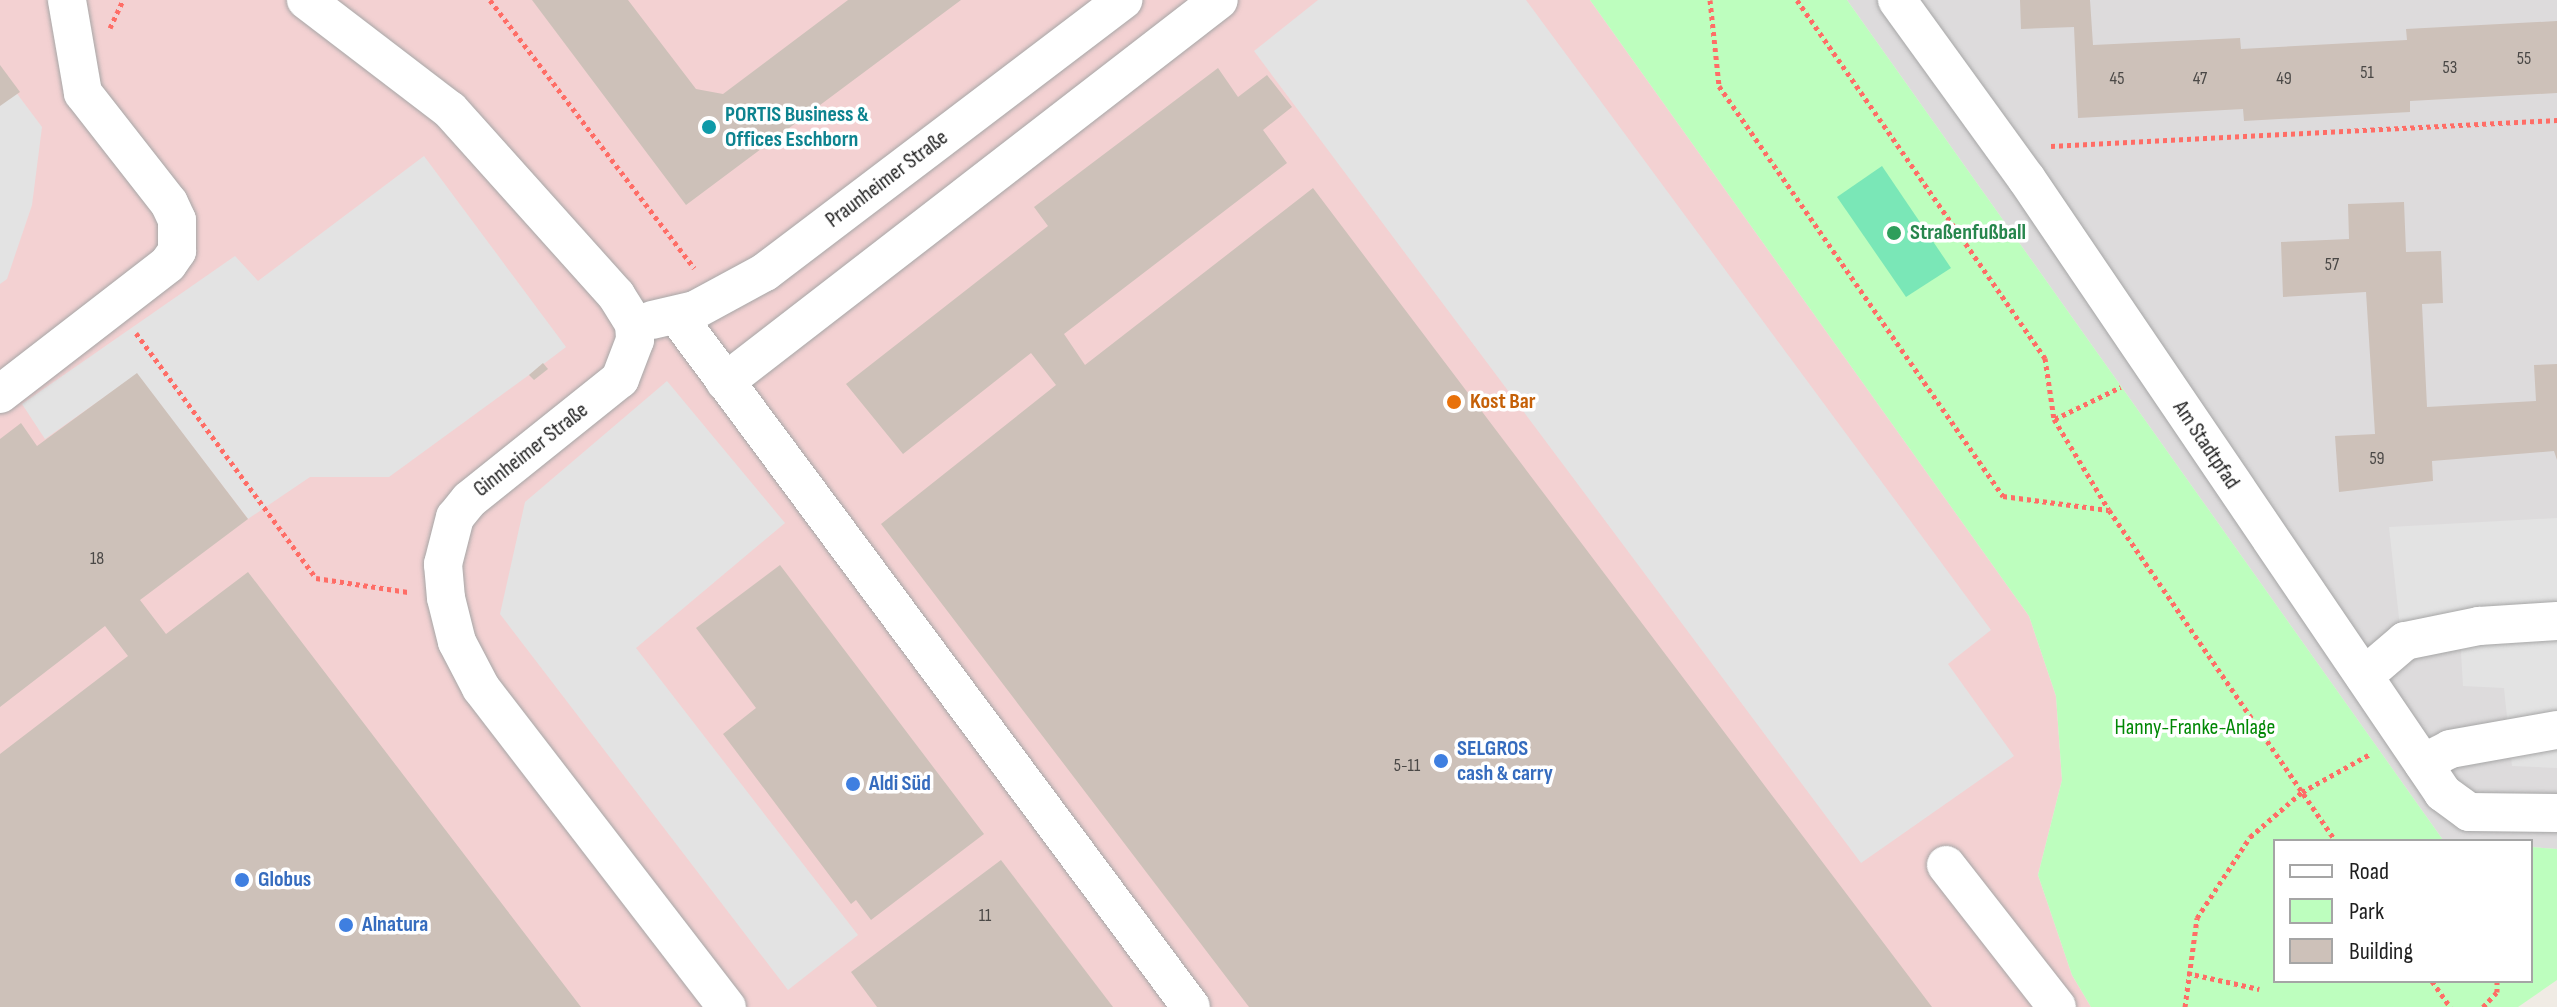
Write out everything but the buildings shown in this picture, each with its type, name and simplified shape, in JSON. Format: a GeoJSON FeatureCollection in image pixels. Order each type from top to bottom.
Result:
{"type":"FeatureCollection","features":[{"type":"Feature","properties":{"kind":"street"},"geometry":{"type":"LineString","coordinates":[[0,394],[168,264],[179,236],[169,203],[83,93],[91,25],[67,0]]}},
{"type":"Feature","properties":{"kind":"street"},"geometry":{"type":"LineString","coordinates":[[306,0],[450,110],[616,295],[634,324]]}},
{"type":"Feature","properties":{"kind":"street","name":"Praunheimer Straße"},"geometry":{"type":"LineString","coordinates":[[634,324],[677,316],[765,272],[1123,0]]}},
{"type":"Feature","properties":{"kind":"street"},"geometry":{"type":"LineString","coordinates":[[725,382],[1219,0]]}},
{"type":"Feature","properties":{"kind":"street","name":"Am Stadtpfad"},"geometry":{"type":"LineString","coordinates":[[1897,0],[2003,148],[2443,793],[2469,812],[2557,813]]}},
{"type":"Feature","properties":{"kind":"street"},"geometry":{"type":"LineString","coordinates":[[677,316],[1191,1007]]}},
{"type":"Feature","properties":{"kind":"street","name":"Ginnheimer Straße"},"geometry":{"type":"LineString","coordinates":[[634,324],[635,340],[620,379],[469,500],[455,517],[443,564],[446,598],[457,642],[481,688],[727,1007]]}},
{"type":"Feature","properties":{"kind":"street"},"geometry":{"type":"LineString","coordinates":[[2364,676],[2405,641],[2479,626],[2557,621]]}},
{"type":"Feature","properties":{"kind":"street"},"geometry":{"type":"LineString","coordinates":[[2413,750],[2450,749],[2557,730]]}},
{"type":"Feature","properties":{"kind":"street"},"geometry":{"type":"LineString","coordinates":[[1946,865],[2057,1007]]}},
{"type":"Feature","properties":{"kind":"path"},"geometry":{"type":"LineString","coordinates":[[91,25],[123,0]]}},
{"type":"Feature","properties":{"kind":"path"},"geometry":{"type":"LineString","coordinates":[[490,0],[698,273]]}},
{"type":"Feature","properties":{"kind":"path"},"geometry":{"type":"LineString","coordinates":[[1710,0],[1719,86],[2003,496],[2109,510]]}},
{"type":"Feature","properties":{"kind":"path"},"geometry":{"type":"LineString","coordinates":[[1797,0],[2045,358],[2054,419],[2109,510],[2335,839]]}},
{"type":"Feature","properties":{"kind":"path"},"geometry":{"type":"LineString","coordinates":[[2003,148],[2557,120]]}},
{"type":"Feature","properties":{"kind":"path"},"geometry":{"type":"LineString","coordinates":[[126,320],[316,578],[446,598]]}},
{"type":"Feature","properties":{"kind":"path"},"geometry":{"type":"LineString","coordinates":[[2054,419],[2154,370]]}},
{"type":"Feature","properties":{"kind":"path"},"geometry":{"type":"LineString","coordinates":[[2185,1007],[2187,973],[2197,918],[2250,837],[2302,792],[2413,750]]}},
{"type":"Feature","properties":{"kind":"path"},"geometry":{"type":"LineString","coordinates":[[2187,973],[2259,989]]}},
{"type":"Feature","properties":{"kind":"path"},"geometry":{"type":"LineString","coordinates":[[2433,983],[2450,1007]]}},
{"type":"Feature","properties":{"kind":"path"},"geometry":{"type":"LineString","coordinates":[[2483,1007],[2497,992],[2497,983]]}},
{"type":"Feature","properties":{"kind":"shaded area"},"geometry":{"type":"Polygon","coordinates":[[[0,0],[1590,0],[2029,616],[2056,696],[2062,780],[2038,875],[2072,975],[2091,1007],[0,1007],[0,0]]]}},
{"type":"Feature","properties":{"kind":"shaded area"},"geometry":{"type":"Polygon","coordinates":[[[1318,0],[1526,0],[1991,630],[1948,664],[2014,756],[1861,863],[1254,51],[1318,0]]]}},
{"type":"Feature","properties":{"kind":"shaded area"},"geometry":{"type":"Polygon","coordinates":[[[1847,0],[2557,0],[2557,849],[2533,847],[2533,839],[2442,839],[1847,0]]]}},
{"type":"Feature","properties":{"kind":"shaded area"},"geometry":{"type":"Polygon","coordinates":[[[0,71],[42,127],[32,205],[7,279],[0,284],[0,71]]]}},
{"type":"Feature","properties":{"kind":"shaded area"},"geometry":{"type":"Polygon","coordinates":[[[424,156],[566,347],[529,375],[389,477],[310,477],[248,519],[137,374],[45,439],[22,404],[235,256],[258,281],[424,156]]]}},
{"type":"Feature","properties":{"kind":"shaded area"},"geometry":{"type":"Polygon","coordinates":[[[667,381],[785,523],[636,648],[858,935],[788,990],[500,614],[525,502],[667,381]]]}},
{"type":"Feature","properties":{"kind":"shaded area"},"geometry":{"type":"Polygon","coordinates":[[[2557,518],[2557,768],[2512,766],[2504,688],[2463,686],[2460,636],[2401,636],[2389,527],[2557,518]]]}},
{"type":"Feature","properties":{"kind":"green space","name":"Hanny-Franke-Anlage"},"geometry":{"type":"Polygon","coordinates":[[[1590,0],[1847,0],[2442,839],[2273,839],[2273,983],[2533,983],[2533,847],[2557,849],[2557,980],[2518,1007],[2091,1007],[2072,975],[2038,875],[2062,780],[2056,696],[2029,616],[1590,0]]]}},
{"type":"Feature","properties":{"kind":"green space","name":"Straßenfußball"},"geometry":{"type":"Polygon","coordinates":[[[1882,166],[1951,268],[1906,297],[1837,197],[1882,166]]]}},
{"type":"Feature","properties":{"kind":"place","name":"PORTIS Business & Offices Eschborn"},"geometry":{"type":"Point","coordinates":[709,127]}},
{"type":"Feature","properties":{"kind":"place","name":"Straßenfußball"},"geometry":{"type":"Point","coordinates":[1894,233]}},
{"type":"Feature","properties":{"kind":"place","name":"Kost Bar"},"geometry":{"type":"Point","coordinates":[1454,402]}},
{"type":"Feature","properties":{"kind":"place","name":"SELGROS cash & carry"},"geometry":{"type":"Point","coordinates":[1441,761]}},
{"type":"Feature","properties":{"kind":"place","name":"Aldi Süd"},"geometry":{"type":"Point","coordinates":[853,784]}},
{"type":"Feature","properties":{"kind":"place","name":"Globus"},"geometry":{"type":"Point","coordinates":[242,880]}},
{"type":"Feature","properties":{"kind":"place","name":"Alnatura"},"geometry":{"type":"Point","coordinates":[346,925]}}]}
